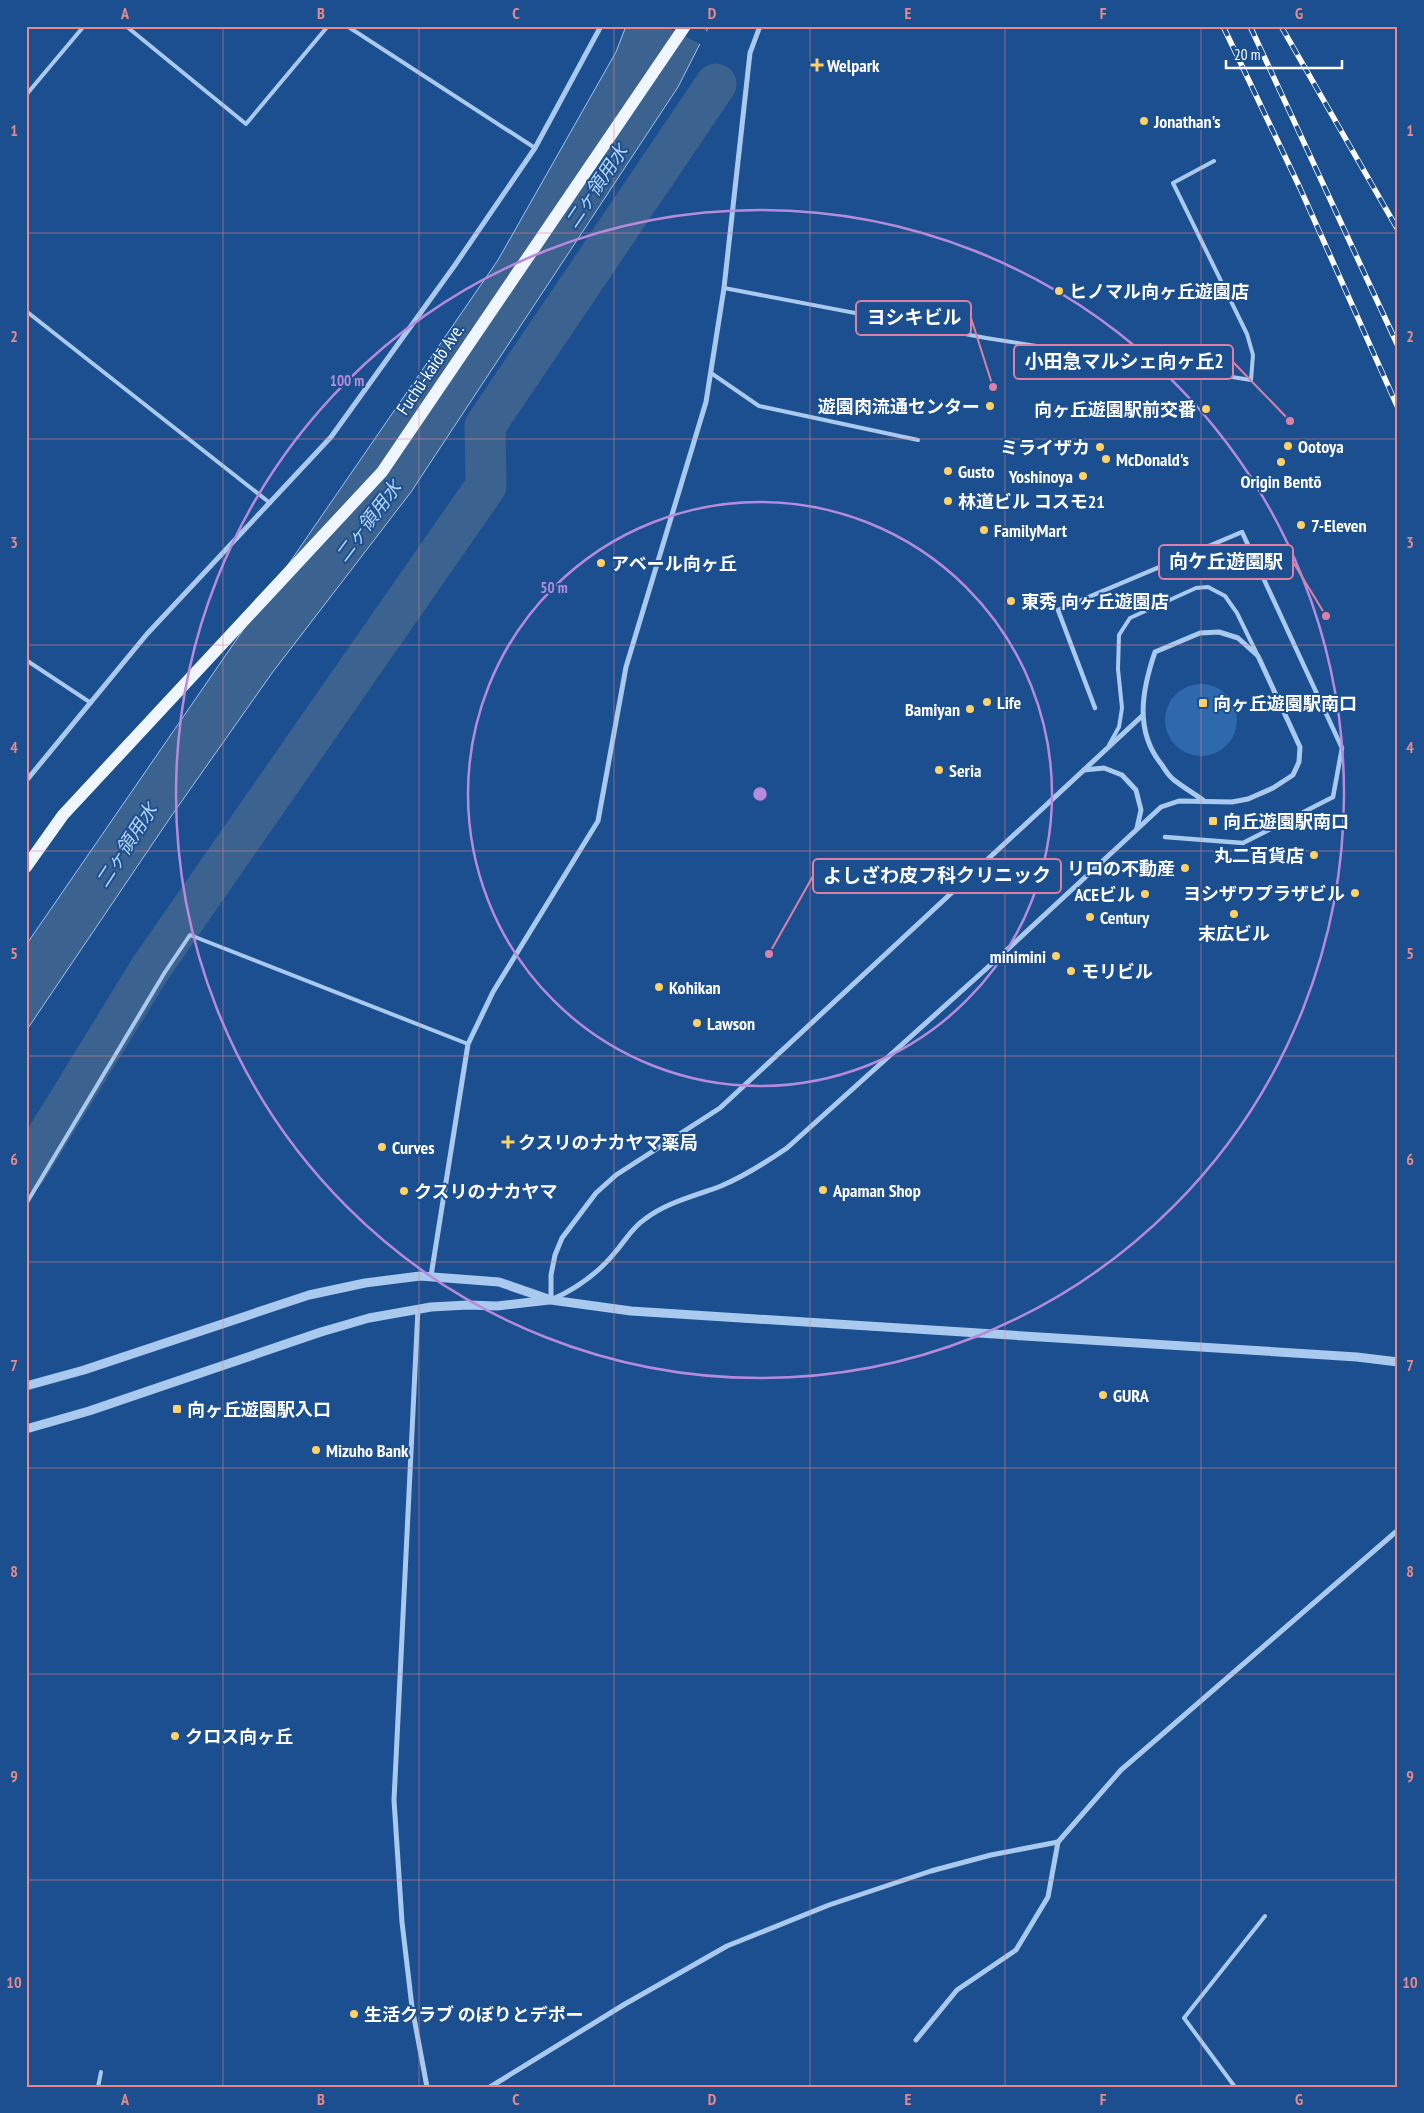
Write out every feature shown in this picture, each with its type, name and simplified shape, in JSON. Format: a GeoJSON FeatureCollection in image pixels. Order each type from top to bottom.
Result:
{"type":"FeatureCollection","features":[{"type":"Feature","properties":{"kind":"main road","name":"Fuchū-kaidō Ave."},"geometry":{"type":"LineString","coordinates":[[26,867],[63,815],[382,472],[685,26]]}},
{"type":"Feature","properties":{"kind":"street"},"geometry":{"type":"LineString","coordinates":[[26,782],[147,634],[331,437],[455,265],[534,148],[601,26]]}},
{"type":"Feature","properties":{"kind":"street"},"geometry":{"type":"LineString","coordinates":[[431,1276],[468,1044],[493,992],[598,821],[626,667],[706,402],[724,288],[750,53],[760,26]]}},
{"type":"Feature","properties":{"kind":"street"},"geometry":{"type":"LineString","coordinates":[[1094,708],[1058,610],[1242,532],[1342,748],[1332,797],[1243,842],[1165,837]]}},
{"type":"Feature","properties":{"kind":"street"},"geometry":{"type":"LineString","coordinates":[[26,1429],[89,1411],[321,1332],[369,1318],[418,1309],[468,1305],[496,1306],[551,1300],[574,1290],[594,1275],[617,1251],[632,1230],[645,1218],[681,1199],[720,1186],[756,1170],[786,1148],[997,960],[1161,807],[1179,800],[1232,802],[1248,799],[1273,788],[1293,775],[1299,762],[1300,748],[1258,656],[1238,638],[1218,632],[1200,632],[1155,652],[1145,680],[1142,716],[1145,736],[1157,759],[1172,779],[1203,800]]}},
{"type":"Feature","properties":{"kind":"street"},"geometry":{"type":"LineString","coordinates":[[551,1300],[551,1275],[555,1255],[562,1238],[596,1193],[616,1175],[720,1108],[1142,716]]}},
{"type":"Feature","properties":{"kind":"street"},"geometry":{"type":"LineString","coordinates":[[1084,770],[1104,768],[1122,775],[1136,790],[1141,810],[1137,828]]}},
{"type":"Feature","properties":{"kind":"street"},"geometry":{"type":"LineString","coordinates":[[26,1386],[309,1296],[365,1283],[431,1276],[499,1282],[551,1300],[631,1311],[1357,1357],[1398,1362]]}},
{"type":"Feature","properties":{"kind":"street"},"geometry":{"type":"LineString","coordinates":[[418,1309],[394,1800],[402,1922],[412,2007],[427,2087]]}},
{"type":"Feature","properties":{"kind":"street"},"geometry":{"type":"LineString","coordinates":[[916,2040],[957,1990],[1016,1950],[1048,1897],[1058,1842],[1121,1770],[1398,1530]]}},
{"type":"Feature","properties":{"kind":"street"},"geometry":{"type":"LineString","coordinates":[[490,2087],[626,2004],[727,1946],[829,1905],[931,1871],[991,1855],[1058,1842]]}},
{"type":"Feature","properties":{"kind":"lane"},"geometry":{"type":"LineString","coordinates":[[26,95],[84,26]]}},
{"type":"Feature","properties":{"kind":"lane"},"geometry":{"type":"LineString","coordinates":[[126,26],[246,124],[328,26]]}},
{"type":"Feature","properties":{"kind":"lane"},"geometry":{"type":"LineString","coordinates":[[347,26],[534,148]]}},
{"type":"Feature","properties":{"kind":"lane"},"geometry":{"type":"LineString","coordinates":[[724,288],[986,338],[1251,380],[1252,355],[1246,334],[1173,183],[1214,161]]}},
{"type":"Feature","properties":{"kind":"lane"},"geometry":{"type":"LineString","coordinates":[[26,311],[270,503]]}},
{"type":"Feature","properties":{"kind":"lane"},"geometry":{"type":"LineString","coordinates":[[711,373],[758,406],[918,440]]}},
{"type":"Feature","properties":{"kind":"lane"},"geometry":{"type":"LineString","coordinates":[[1107,749],[1119,727],[1122,708],[1118,668],[1119,635],[1130,618],[1196,588],[1208,587],[1225,596],[1237,613],[1258,656]]}},
{"type":"Feature","properties":{"kind":"lane"},"geometry":{"type":"LineString","coordinates":[[26,660],[91,703]]}},
{"type":"Feature","properties":{"kind":"lane"},"geometry":{"type":"LineString","coordinates":[[26,1204],[165,972],[190,935],[468,1044]]}},
{"type":"Feature","properties":{"kind":"lane"},"geometry":{"type":"LineString","coordinates":[[1235,2087],[1184,2018],[1266,1916]]}},
{"type":"Feature","properties":{"kind":"lane"},"geometry":{"type":"LineString","coordinates":[[98,2087],[101,2072]]}},
{"type":"Feature","properties":{"kind":"shaded area"},"geometry":{"type":"Polygon","coordinates":[[[1201,684],[1221,690],[1231,700],[1237,720],[1231,740],[1221,750],[1201,756],[1181,750],[1171,740],[1165,720],[1171,700],[1181,690],[1201,684]]]}},
{"type":"Feature","properties":{"kind":"water","name":"二ヶ領用水"},"geometry":{"type":"Polygon","coordinates":[[[626,26],[709,26],[678,87],[411,492],[272,673],[172,815],[26,1031],[26,945],[498,260],[616,52],[626,26]]]}},
{"type":"Feature","properties":{"kind":"pier"},"geometry":{"type":"Polygon","coordinates":[[[665,26],[698,26],[708,32],[702,45],[665,26]]]}},
{"type":"Feature","properties":{"kind":"waterway"},"geometry":{"type":"LineString","coordinates":[[26,1171],[150,969],[486,486],[485,426],[716,84]]}},
{"type":"Feature","properties":{"kind":"railway"},"geometry":{"type":"LineString","coordinates":[[1223,26],[1300,188],[1398,408]]}},
{"type":"Feature","properties":{"kind":"railway"},"geometry":{"type":"LineString","coordinates":[[1250,26],[1398,346]]}},
{"type":"Feature","properties":{"kind":"railway"},"geometry":{"type":"LineString","coordinates":[[1281,26],[1398,230]]}},
{"type":"Feature","properties":{"kind":"place","name":"Welpark"},"geometry":{"type":"Point","coordinates":[817,65]}},
{"type":"Feature","properties":{"kind":"place","name":"Jonathan's"},"geometry":{"type":"Point","coordinates":[1144,121]}},
{"type":"Feature","properties":{"kind":"place","name":"ヒノマル向ヶ丘遊園店"},"geometry":{"type":"Point","coordinates":[1059,291]}},
{"type":"Feature","properties":{"kind":"place","name":"ヨシキビル"},"geometry":{"type":"Point","coordinates":[993,387]}},
{"type":"Feature","properties":{"kind":"place","name":"遊園肉流通センター"},"geometry":{"type":"Point","coordinates":[990,406]}},
{"type":"Feature","properties":{"kind":"place","name":"向ヶ丘遊園駅前交番"},"geometry":{"type":"Point","coordinates":[1206,409]}},
{"type":"Feature","properties":{"kind":"place","name":"小田急マルシェ向ヶ丘2"},"geometry":{"type":"Point","coordinates":[1290,421]}},
{"type":"Feature","properties":{"kind":"place","name":"Ootoya"},"geometry":{"type":"Point","coordinates":[1288,446]}},
{"type":"Feature","properties":{"kind":"place","name":"ミライザカ"},"geometry":{"type":"Point","coordinates":[1100,447]}},
{"type":"Feature","properties":{"kind":"place","name":"McDonald's"},"geometry":{"type":"Point","coordinates":[1106,459]}},
{"type":"Feature","properties":{"kind":"place","name":"Origin Bentō"},"geometry":{"type":"Point","coordinates":[1281,462]}},
{"type":"Feature","properties":{"kind":"place","name":"Gusto"},"geometry":{"type":"Point","coordinates":[948,471]}},
{"type":"Feature","properties":{"kind":"place","name":"Yoshinoya"},"geometry":{"type":"Point","coordinates":[1083,476]}},
{"type":"Feature","properties":{"kind":"place","name":"林道ビル コスモ21"},"geometry":{"type":"Point","coordinates":[948,501]}},
{"type":"Feature","properties":{"kind":"place","name":"7-Eleven"},"geometry":{"type":"Point","coordinates":[1301,525]}},
{"type":"Feature","properties":{"kind":"place","name":"FamilyMart"},"geometry":{"type":"Point","coordinates":[984,530]}},
{"type":"Feature","properties":{"kind":"place","name":"アベール向ヶ丘"},"geometry":{"type":"Point","coordinates":[601,563]}},
{"type":"Feature","properties":{"kind":"place","name":"東秀 向ヶ丘遊園店"},"geometry":{"type":"Point","coordinates":[1011,601]}},
{"type":"Feature","properties":{"kind":"place","name":"向ケ丘遊園駅"},"geometry":{"type":"Point","coordinates":[1326,616]}},
{"type":"Feature","properties":{"kind":"place","name":"Life"},"geometry":{"type":"Point","coordinates":[987,702]}},
{"type":"Feature","properties":{"kind":"place","name":"向ヶ丘遊園駅南口"},"geometry":{"type":"Point","coordinates":[1203,703]}},
{"type":"Feature","properties":{"kind":"place","name":"Bamiyan"},"geometry":{"type":"Point","coordinates":[970,709]}},
{"type":"Feature","properties":{"kind":"place","name":"Seria"},"geometry":{"type":"Point","coordinates":[939,770]}},
{"type":"Feature","properties":{"kind":"place","name":"向丘遊園駅南口"},"geometry":{"type":"Point","coordinates":[1213,821]}},
{"type":"Feature","properties":{"kind":"place","name":"丸二百貨店"},"geometry":{"type":"Point","coordinates":[1314,855]}},
{"type":"Feature","properties":{"kind":"place","name":"リロの不動産"},"geometry":{"type":"Point","coordinates":[1185,868]}},
{"type":"Feature","properties":{"kind":"place","name":"ヨシザワプラザビル"},"geometry":{"type":"Point","coordinates":[1355,893]}},
{"type":"Feature","properties":{"kind":"place","name":"ACEビル"},"geometry":{"type":"Point","coordinates":[1145,894]}},
{"type":"Feature","properties":{"kind":"place","name":"末広ビル"},"geometry":{"type":"Point","coordinates":[1234,914]}},
{"type":"Feature","properties":{"kind":"place","name":"Century"},"geometry":{"type":"Point","coordinates":[1090,917]}},
{"type":"Feature","properties":{"kind":"place","name":"よしざわ皮フ科クリニック"},"geometry":{"type":"Point","coordinates":[769,954]}},
{"type":"Feature","properties":{"kind":"place","name":"minimini"},"geometry":{"type":"Point","coordinates":[1056,956]}},
{"type":"Feature","properties":{"kind":"place","name":"モリビル"},"geometry":{"type":"Point","coordinates":[1071,971]}},
{"type":"Feature","properties":{"kind":"place","name":"Kohikan"},"geometry":{"type":"Point","coordinates":[659,987]}},
{"type":"Feature","properties":{"kind":"place","name":"Lawson"},"geometry":{"type":"Point","coordinates":[697,1023]}},
{"type":"Feature","properties":{"kind":"place","name":"クスリのナカヤマ薬局"},"geometry":{"type":"Point","coordinates":[508,1142]}},
{"type":"Feature","properties":{"kind":"place","name":"Curves"},"geometry":{"type":"Point","coordinates":[382,1147]}},
{"type":"Feature","properties":{"kind":"place","name":"Apaman Shop"},"geometry":{"type":"Point","coordinates":[823,1190]}},
{"type":"Feature","properties":{"kind":"place","name":"クスリのナカヤマ"},"geometry":{"type":"Point","coordinates":[404,1191]}},
{"type":"Feature","properties":{"kind":"place","name":"GURA"},"geometry":{"type":"Point","coordinates":[1103,1395]}},
{"type":"Feature","properties":{"kind":"place","name":"向ヶ丘遊園駅入口"},"geometry":{"type":"Point","coordinates":[177,1409]}},
{"type":"Feature","properties":{"kind":"place","name":"Mizuho Bank"},"geometry":{"type":"Point","coordinates":[316,1450]}},
{"type":"Feature","properties":{"kind":"place","name":"クロス向ヶ丘"},"geometry":{"type":"Point","coordinates":[175,1736]}},
{"type":"Feature","properties":{"kind":"place","name":"生活クラブ のぼりとデポー"},"geometry":{"type":"Point","coordinates":[354,2014]}}]}
